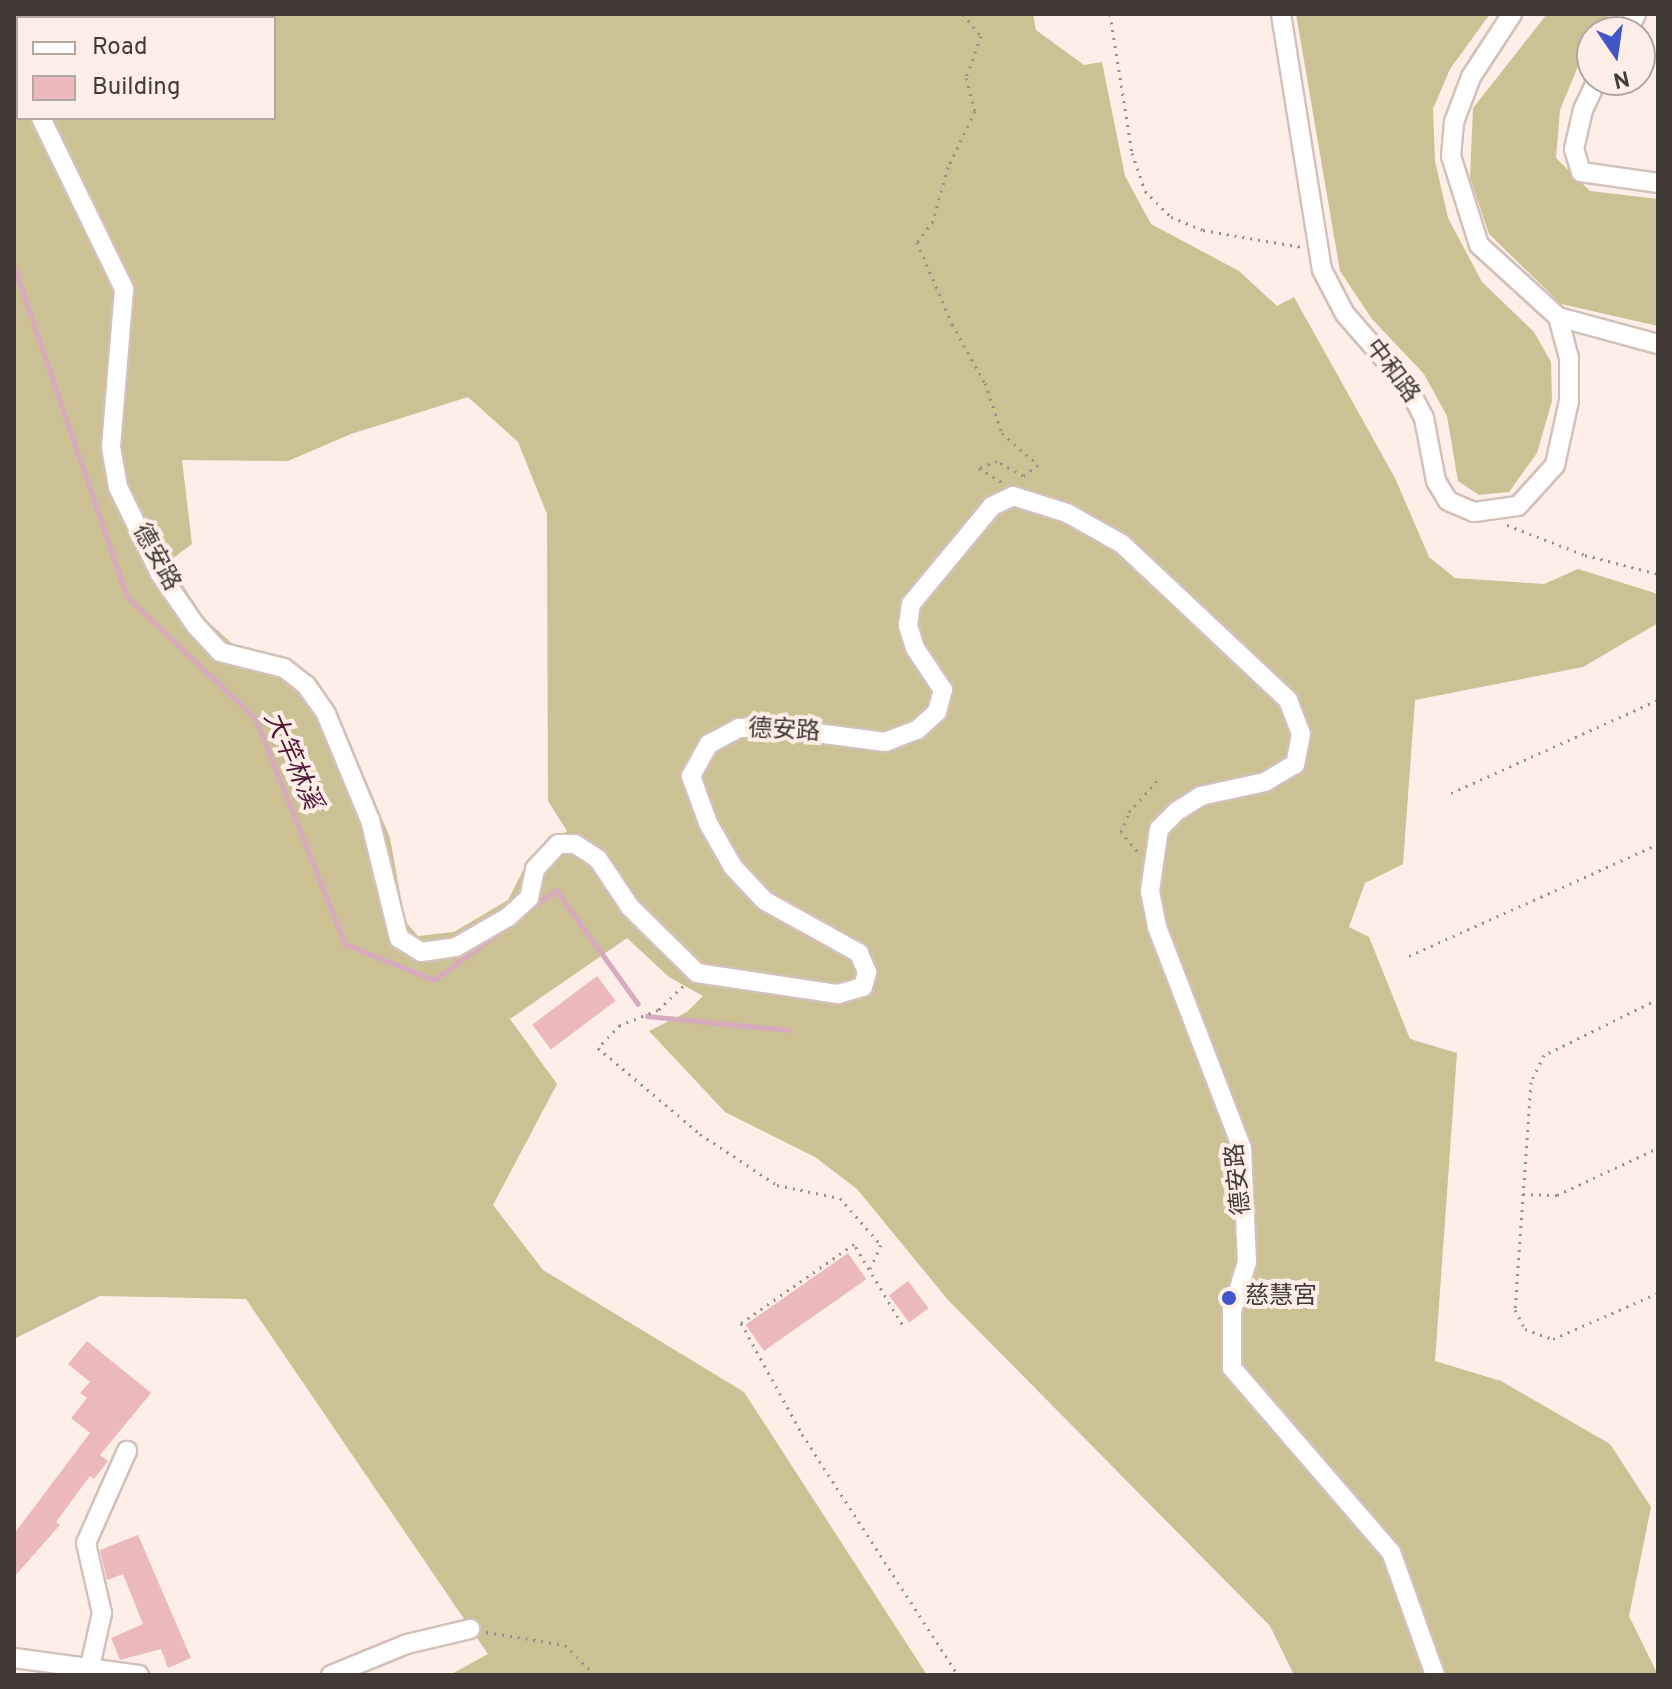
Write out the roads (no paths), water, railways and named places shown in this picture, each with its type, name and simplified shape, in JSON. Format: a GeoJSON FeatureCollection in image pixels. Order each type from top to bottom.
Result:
{"type":"FeatureCollection","features":[{"type":"Feature","properties":{"kind":"street","name":"中和路"},"geometry":{"type":"LineString","coordinates":[[1281,14],[1322,270],[1345,314],[1406,384],[1424,418],[1436,481],[1448,501],[1474,512],[1518,506],[1555,465],[1569,401],[1569,358],[1558,317]]}},
{"type":"Feature","properties":{"kind":"street"},"geometry":{"type":"LineString","coordinates":[[1512,14],[1471,77],[1454,122],[1451,156],[1479,245],[1558,317],[1658,344]]}},
{"type":"Feature","properties":{"kind":"street"},"geometry":{"type":"LineString","coordinates":[[1590,96],[1574,149],[1581,172],[1658,183]]}},
{"type":"Feature","properties":{"kind":"street","name":"德安路"},"geometry":{"type":"LineString","coordinates":[[42,120],[124,289],[111,447],[118,487],[160,574],[196,626],[220,652],[284,668],[306,685],[326,714],[370,820],[399,938],[421,952],[456,947],[508,917],[529,898],[535,869],[558,844],[575,844],[598,859],[630,907],[697,973],[838,994],[863,987],[867,972],[859,953],[765,901],[733,867],[708,823],[691,776],[709,744],[739,728],[771,727],[885,742],[917,730],[937,712],[943,690],[915,648],[908,625],[911,604],[992,506],[1013,496],[1067,513],[1122,544],[1288,700],[1301,734],[1295,764],[1265,782],[1201,796],[1159,829],[1153,853],[1150,891],[1157,927],[1242,1148],[1247,1262],[1232,1311],[1232,1368],[1391,1552],[1435,1675]]}},
{"type":"Feature","properties":{"kind":"street"},"geometry":{"type":"LineString","coordinates":[[89,1671],[102,1613],[86,1543],[127,1451]]}},
{"type":"Feature","properties":{"kind":"street"},"geometry":{"type":"LineString","coordinates":[[331,1675],[407,1644],[470,1629]]}},
{"type":"Feature","properties":{"kind":"street"},"geometry":{"type":"LineString","coordinates":[[14,1658],[89,1671],[139,1675]]}},
{"type":"Feature","properties":{"kind":"waterway","name":"大竿林溪"},"geometry":{"type":"LineString","coordinates":[[14,267],[127,597],[255,718],[345,944],[434,980],[501,931]]}},
{"type":"Feature","properties":{"kind":"waterway","name":"大竿林溪"},"geometry":{"type":"LineString","coordinates":[[525,913],[556,890],[638,1004]]}},
{"type":"Feature","properties":{"kind":"waterway","name":"大竿林溪"},"geometry":{"type":"LineString","coordinates":[[647,1016],[788,1030]]}},
{"type":"Feature","properties":{"kind":"place","name":"慈慧宮"},"geometry":{"type":"Point","coordinates":[1229,1298]}}]}
